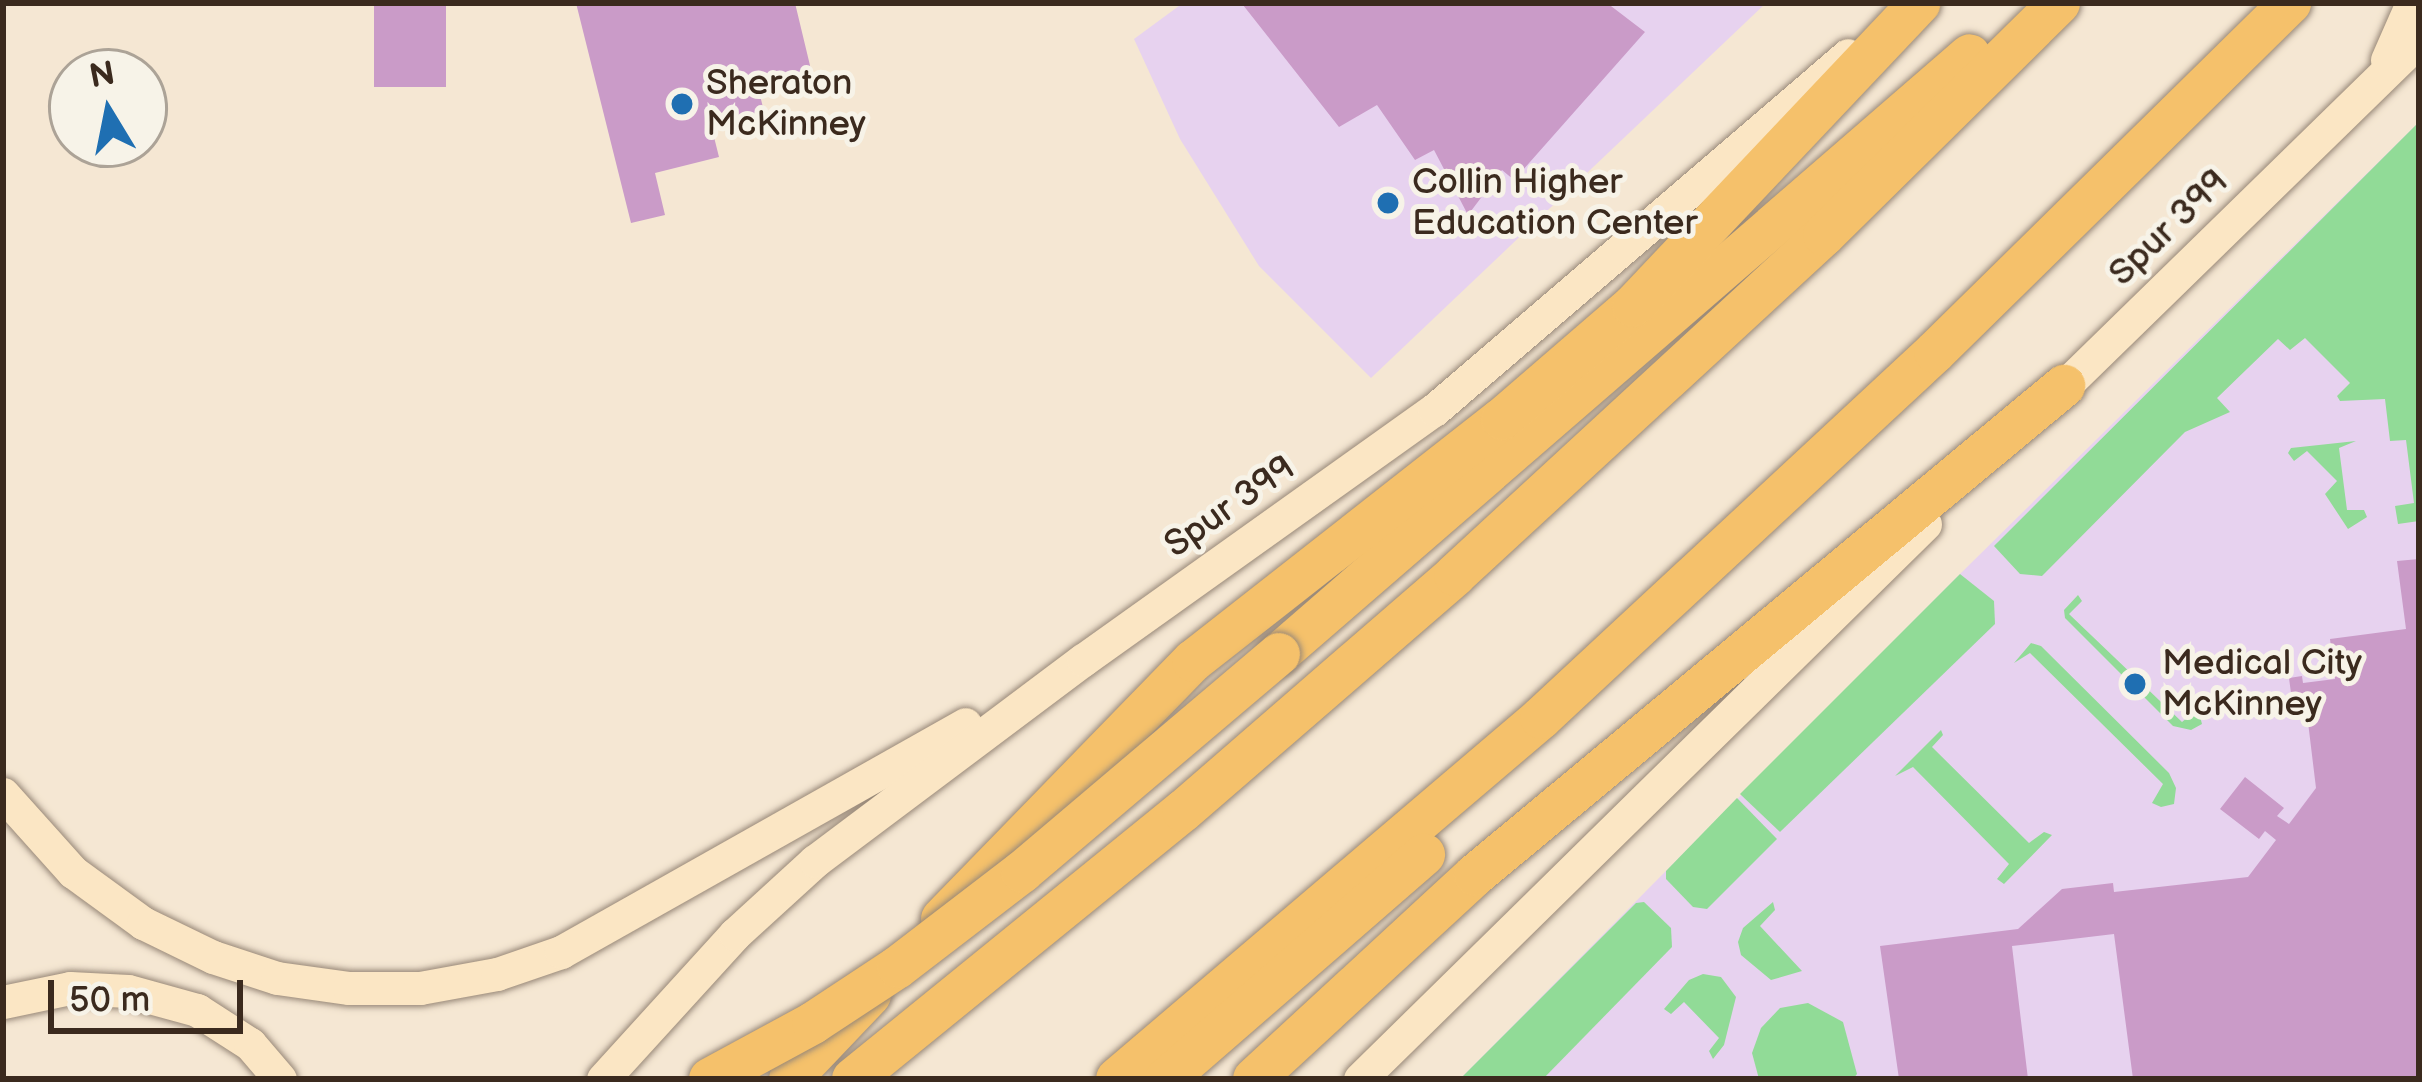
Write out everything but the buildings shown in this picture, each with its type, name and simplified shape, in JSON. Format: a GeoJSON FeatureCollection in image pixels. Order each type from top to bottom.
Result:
{"type":"FeatureCollection","features":[{"type":"Feature","properties":{"kind":"highway"},"geometry":{"type":"LineString","coordinates":[[790,1079],[1134,716],[1246,617],[1502,418],[1633,306],[1920,3]]}},
{"type":"Feature","properties":{"kind":"highway"},"geometry":{"type":"LineString","coordinates":[[710,1079],[813,1023],[898,967],[1022,872],[2030,3]]}},
{"type":"Feature","properties":{"kind":"highway"},"geometry":{"type":"LineString","coordinates":[[853,1079],[1183,811],[1455,574],[1824,235],[2060,3]]}},
{"type":"Feature","properties":{"kind":"highway"},"geometry":{"type":"LineString","coordinates":[[1117,1079],[1541,718],[1935,352],[2290,3]]}},
{"type":"Feature","properties":{"kind":"highway"},"geometry":{"type":"LineString","coordinates":[[1254,1079],[1475,875],[2064,386]]}},
{"type":"Feature","properties":{"kind":"highway"},"geometry":{"type":"LineString","coordinates":[[1166,1079],[1435,845],[1541,718]]}},
{"type":"Feature","properties":{"kind":"main road","name":"Spur 399"},"geometry":{"type":"LineString","coordinates":[[603,1079],[735,934],[815,861],[1083,660],[1434,410],[1908,3]]}},
{"type":"Feature","properties":{"kind":"main road"},"geometry":{"type":"LineString","coordinates":[[2379,78],[2412,3]]}},
{"type":"Feature","properties":{"kind":"main road","name":"Spur 399"},"geometry":{"type":"LineString","coordinates":[[1360,1079],[2419,40]]}},
{"type":"Feature","properties":{"kind":"main road"},"geometry":{"type":"LineString","coordinates":[[3,794],[73,872],[143,923],[213,957],[277,978],[350,988],[421,988],[497,974],[562,952],[1083,660]]}},
{"type":"Feature","properties":{"kind":"main road"},"geometry":{"type":"LineString","coordinates":[[3,1002],[70,988],[128,991],[197,1010],[250,1044],[280,1079]]}},
{"type":"Feature","properties":{"kind":"shaded area","name":"Collin Higher Education Center"},"geometry":{"type":"Polygon","coordinates":[[[1183,3],[1766,3],[1371,378],[1259,266],[1180,139],[1134,39],[1183,3]]]}},
{"type":"Feature","properties":{"kind":"shaded area","name":"Medical City McKinney"},"geometry":{"type":"Polygon","coordinates":[[[2419,122],[2419,1079],[1460,1079],[1960,574],[2419,122]]]}},
{"type":"Feature","properties":{"kind":"green space"},"geometry":{"type":"Polygon","coordinates":[[[2419,122],[2419,521],[2398,524],[2395,506],[2414,503],[2406,440],[2390,441],[2385,399],[2340,401],[2337,396],[2350,383],[2305,338],[2290,350],[2278,339],[2217,398],[2230,412],[2185,432],[2042,576],[2020,574],[1994,546],[2419,122]]]}},
{"type":"Feature","properties":{"kind":"green space"},"geometry":{"type":"Polygon","coordinates":[[[2356,441],[2339,448],[2347,510],[2364,510],[2367,517],[2348,529],[2325,494],[2337,481],[2307,451],[2294,461],[2288,453],[2291,448],[2356,441]]]}},
{"type":"Feature","properties":{"kind":"green space"},"geometry":{"type":"Polygon","coordinates":[[[1960,574],[1994,601],[1995,624],[1780,832],[1740,794],[1960,574]]]}},
{"type":"Feature","properties":{"kind":"green space"},"geometry":{"type":"Polygon","coordinates":[[[2078,595],[2082,601],[2069,614],[2182,722],[2198,709],[2202,724],[2191,730],[2173,726],[2065,618],[2064,610],[2078,595]]]}},
{"type":"Feature","properties":{"kind":"green space"},"geometry":{"type":"Polygon","coordinates":[[[2031,643],[2041,646],[2169,773],[2176,788],[2174,804],[2152,803],[2163,784],[2030,653],[2014,663],[2031,643]]]}},
{"type":"Feature","properties":{"kind":"green space"},"geometry":{"type":"Polygon","coordinates":[[[1941,730],[1943,735],[1932,747],[2029,843],[2044,832],[2052,835],[2004,884],[1997,879],[2009,864],[1913,767],[1895,776],[1941,730]]]}},
{"type":"Feature","properties":{"kind":"green space"},"geometry":{"type":"Polygon","coordinates":[[[1737,798],[1777,839],[1707,909],[1693,907],[1666,879],[1666,871],[1737,798]]]}},
{"type":"Feature","properties":{"kind":"green space"},"geometry":{"type":"Polygon","coordinates":[[[1644,902],[1671,928],[1672,947],[1543,1079],[1460,1079],[1636,903],[1644,902]]]}},
{"type":"Feature","properties":{"kind":"green space"},"geometry":{"type":"Polygon","coordinates":[[[1773,902],[1775,910],[1760,926],[1802,971],[1771,980],[1741,955],[1738,942],[1743,928],[1773,902]]]}},
{"type":"Feature","properties":{"kind":"green space"},"geometry":{"type":"Polygon","coordinates":[[[1703,974],[1721,977],[1736,997],[1724,1045],[1713,1059],[1709,1051],[1719,1038],[1684,1002],[1671,1014],[1664,1009],[1689,980],[1703,974]]]}},
{"type":"Feature","properties":{"kind":"green space"},"geometry":{"type":"Polygon","coordinates":[[[1808,1003],[1843,1022],[1857,1074],[1853,1079],[1759,1079],[1752,1053],[1761,1028],[1780,1008],[1808,1003]]]}},
{"type":"Feature","properties":{"kind":"place","name":"Sheraton McKinney"},"geometry":{"type":"Point","coordinates":[682,104]}},
{"type":"Feature","properties":{"kind":"place","name":"Collin Higher Education Center"},"geometry":{"type":"Point","coordinates":[1388,203]}},
{"type":"Feature","properties":{"kind":"place","name":"Medical City McKinney"},"geometry":{"type":"Point","coordinates":[2135,684]}}]}
